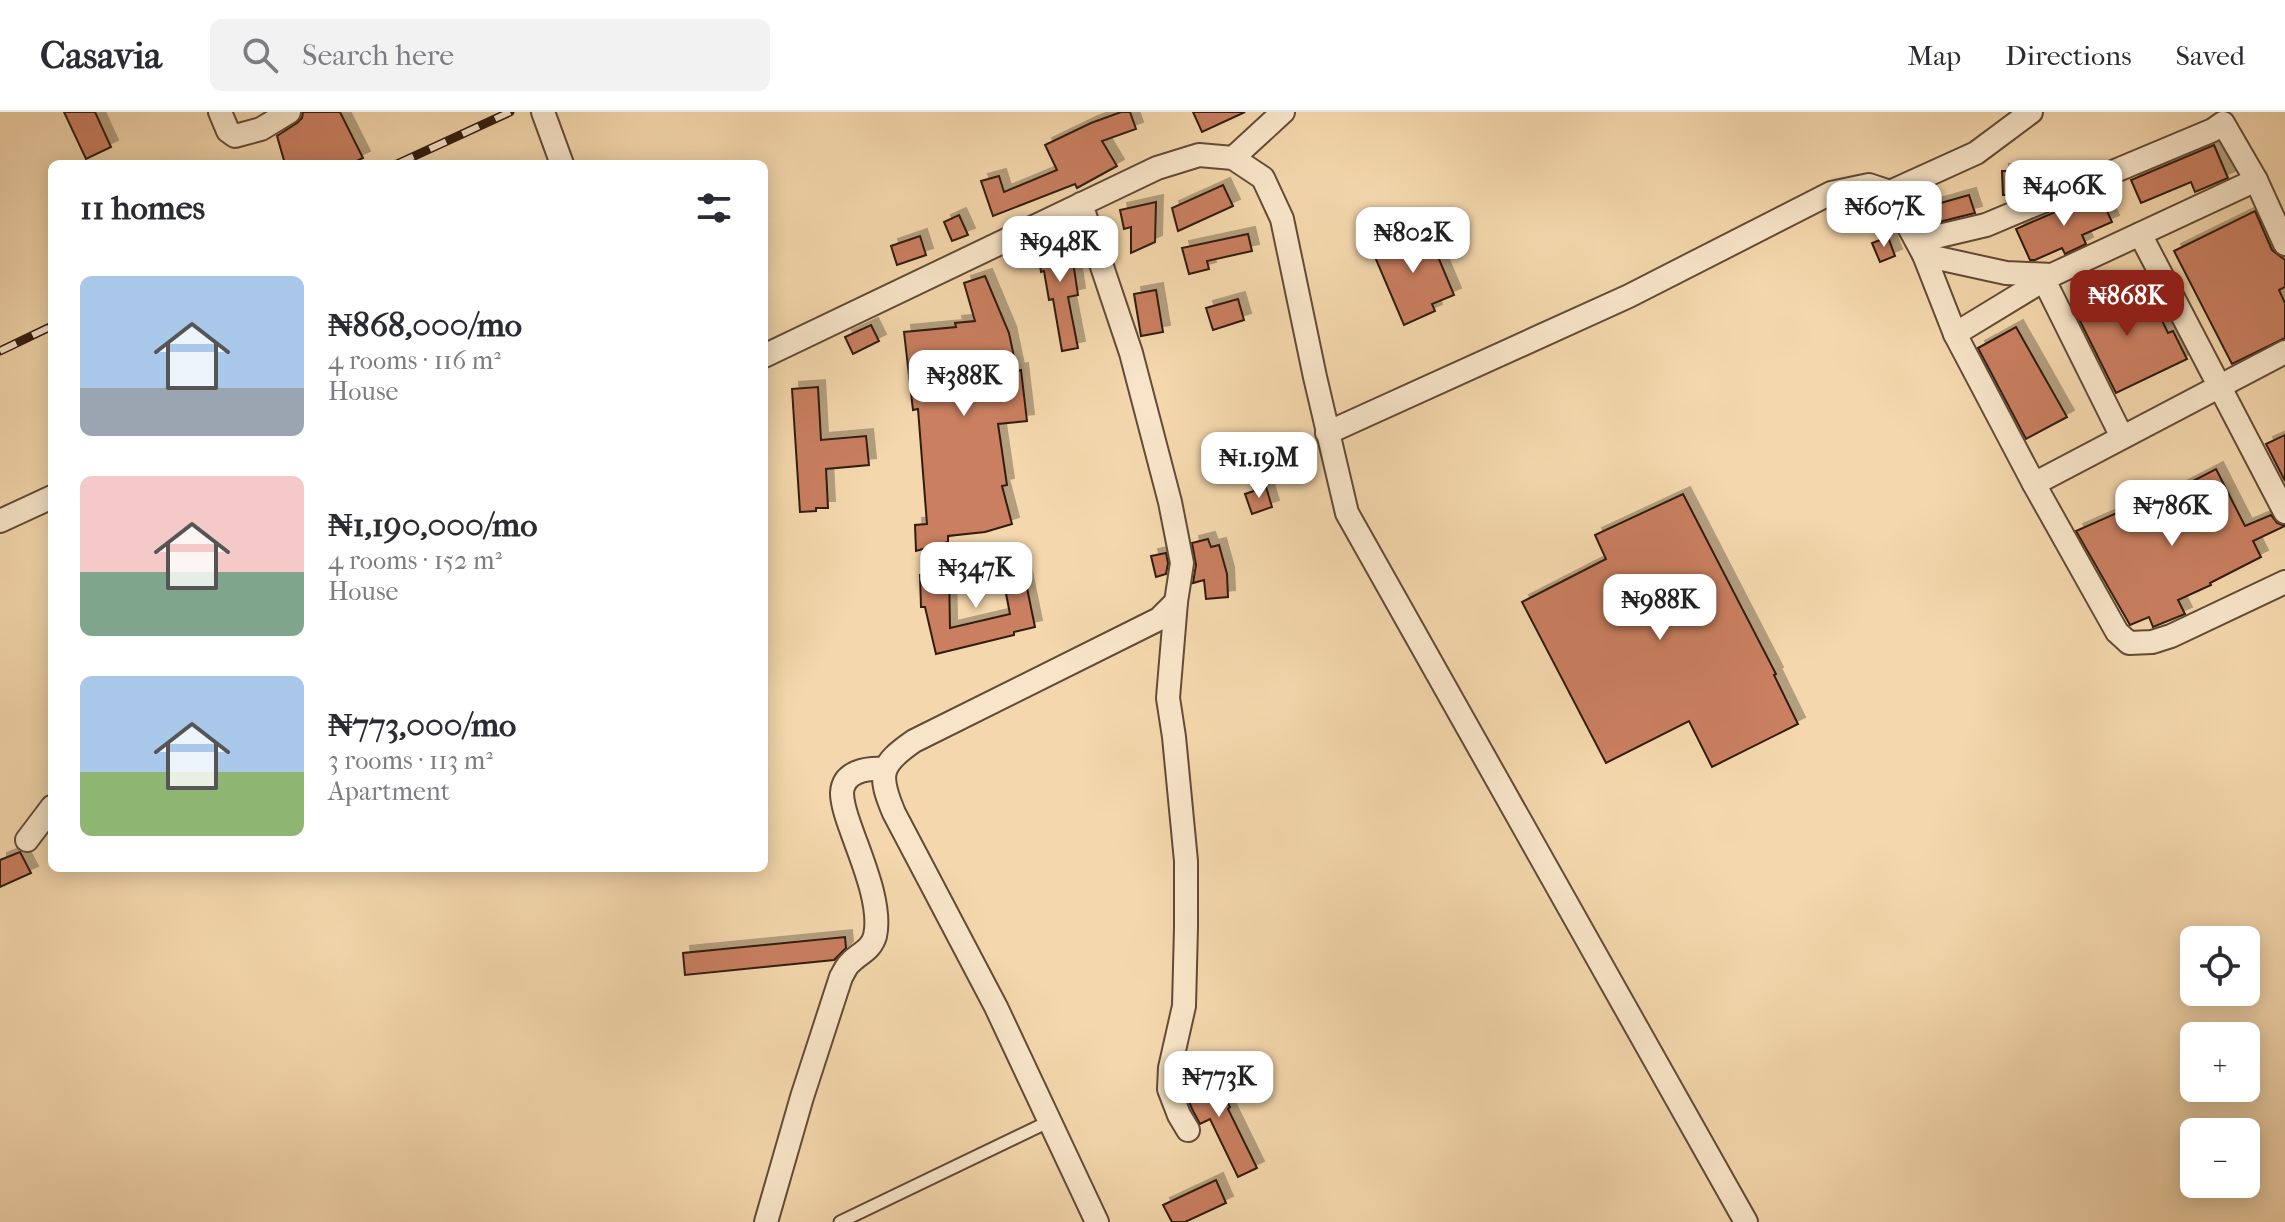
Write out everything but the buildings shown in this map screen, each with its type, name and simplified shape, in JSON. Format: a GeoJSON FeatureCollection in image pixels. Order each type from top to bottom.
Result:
{"type":"FeatureCollection","features":[{"type":"Feature","properties":{"kind":"street"},"geometry":{"type":"LineString","coordinates":[[220,112],[228,131],[235,136],[261,129],[289,112]]}},
{"type":"Feature","properties":{"kind":"street"},"geometry":{"type":"LineString","coordinates":[[543,112],[561,160]]}},
{"type":"Feature","properties":{"kind":"street"},"geometry":{"type":"LineString","coordinates":[[1233,158],[1283,112]]}},
{"type":"Feature","properties":{"kind":"street"},"geometry":{"type":"LineString","coordinates":[[1890,192],[1976,153],[2031,112]]}},
{"type":"Feature","properties":{"kind":"street"},"geometry":{"type":"LineString","coordinates":[[1921,248],[1986,225],[2213,130],[2223,123],[2256,180],[2285,244]]}},
{"type":"Feature","properties":{"kind":"street"},"geometry":{"type":"LineString","coordinates":[[768,354],[1157,168],[1199,155],[1233,158],[1263,178],[1282,219],[1347,513],[1746,1222]]}},
{"type":"Feature","properties":{"kind":"street"},"geometry":{"type":"LineString","coordinates":[[1955,334],[2048,278],[2256,180]]}},
{"type":"Feature","properties":{"kind":"street"},"geometry":{"type":"LineString","coordinates":[[1327,433],[1629,296],[1831,193],[1869,185],[1890,192],[1921,248],[1955,334],[2117,632],[2129,643],[2152,642],[2285,582]]}},
{"type":"Feature","properties":{"kind":"street"},"geometry":{"type":"LineString","coordinates":[[1081,204],[1131,353],[1170,502],[1182,563],[1168,698],[1186,861],[1186,927],[1184,1006],[1170,1068],[1169,1089],[1188,1130]]}},
{"type":"Feature","properties":{"kind":"street"},"geometry":{"type":"LineString","coordinates":[[2140,234],[2285,512]]}},
{"type":"Feature","properties":{"kind":"street"},"geometry":{"type":"LineString","coordinates":[[1921,248],[2006,273],[2048,278]]}},
{"type":"Feature","properties":{"kind":"street"},"geometry":{"type":"LineString","coordinates":[[2048,278],[2122,437]]}},
{"type":"Feature","properties":{"kind":"street"},"geometry":{"type":"LineString","coordinates":[[2034,484],[2285,352]]}},
{"type":"Feature","properties":{"kind":"street"},"geometry":{"type":"LineString","coordinates":[[0,521],[48,499]]}},
{"type":"Feature","properties":{"kind":"street"},"geometry":{"type":"LineString","coordinates":[[1097,1222],[996,1007],[894,813],[884,789],[884,769],[895,754],[914,741],[1159,619],[1176,602]]}},
{"type":"Feature","properties":{"kind":"street"},"geometry":{"type":"LineString","coordinates":[[766,1222],[841,977],[848,964],[867,951],[874,938],[876,918],[872,896],[842,791],[847,779],[857,772],[868,768],[884,769]]}},
{"type":"Feature","properties":{"kind":"street"},"geometry":{"type":"LineString","coordinates":[[27,840],[48,812]]}},
{"type":"Feature","properties":{"kind":"lane"},"geometry":{"type":"LineString","coordinates":[[840,1222],[1050,1121]]}},
{"type":"Feature","properties":{"kind":"railway"},"geometry":{"type":"LineString","coordinates":[[406,160],[510,112]]}},
{"type":"Feature","properties":{"kind":"railway"},"geometry":{"type":"LineString","coordinates":[[0,351],[48,328]]}}]}
